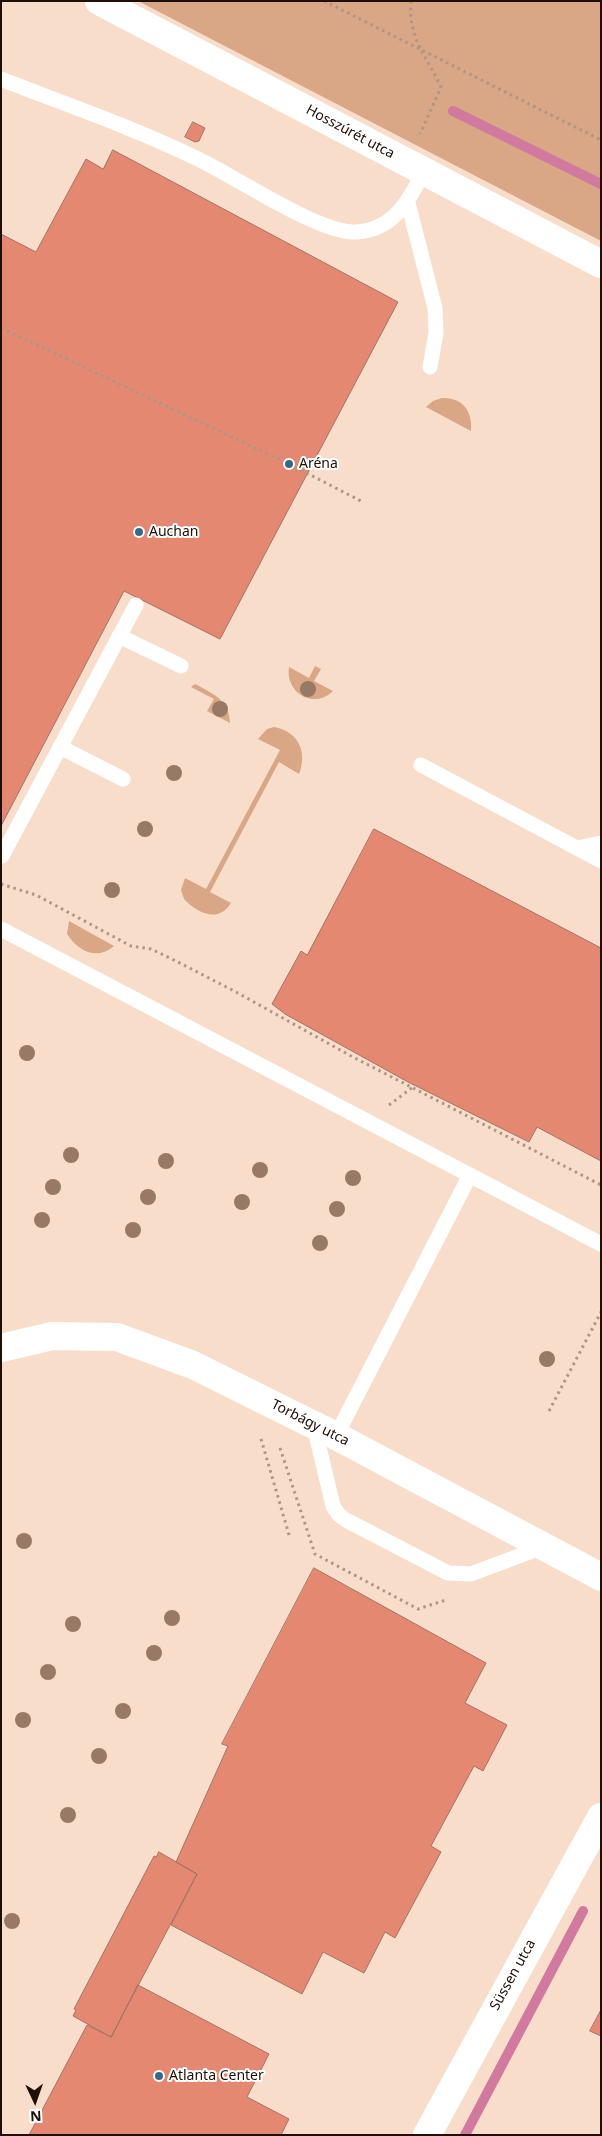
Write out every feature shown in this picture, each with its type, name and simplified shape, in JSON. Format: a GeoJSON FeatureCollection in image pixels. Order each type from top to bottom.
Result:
{"type":"FeatureCollection","features":[{"type":"Feature","properties":{"kind":"street","name":"Hosszúrét utca"},"geometry":{"type":"LineString","coordinates":[[99,1],[601,264]]}},
{"type":"Feature","properties":{"kind":"street","name":"Torbágy utca"},"geometry":{"type":"LineString","coordinates":[[1,1348],[52,1336],[117,1337],[193,1365],[325,1431],[601,1577]]}},
{"type":"Feature","properties":{"kind":"street","name":"Süssen utca"},"geometry":{"type":"LineString","coordinates":[[427,2135],[601,1817]]}},
{"type":"Feature","properties":{"kind":"lane"},"geometry":{"type":"LineString","coordinates":[[1,79],[138,132],[198,159],[313,220],[338,231],[356,232],[376,228],[395,217],[408,202],[424,170]]}},
{"type":"Feature","properties":{"kind":"lane"},"geometry":{"type":"LineString","coordinates":[[408,202],[435,308],[436,333],[430,367]]}},
{"type":"Feature","properties":{"kind":"lane"},"geometry":{"type":"LineString","coordinates":[[2,856],[136,604]]}},
{"type":"Feature","properties":{"kind":"lane"},"geometry":{"type":"LineString","coordinates":[[119,636],[181,666]]}},
{"type":"Feature","properties":{"kind":"lane"},"geometry":{"type":"LineString","coordinates":[[60,747],[123,779]]}},
{"type":"Feature","properties":{"kind":"lane"},"geometry":{"type":"LineString","coordinates":[[421,765],[601,861]]}},
{"type":"Feature","properties":{"kind":"lane"},"geometry":{"type":"LineString","coordinates":[[577,848],[601,843]]}},
{"type":"Feature","properties":{"kind":"lane"},"geometry":{"type":"LineString","coordinates":[[1,929],[601,1244]]}},
{"type":"Feature","properties":{"kind":"lane"},"geometry":{"type":"LineString","coordinates":[[470,1175],[325,1431],[333,1506],[339,1515],[346,1520],[448,1573],[459,1575],[472,1574],[543,1547]]}},
{"type":"Feature","properties":{"kind":"path"},"geometry":{"type":"LineString","coordinates":[[324,1],[422,52],[527,101],[601,140]]}},
{"type":"Feature","properties":{"kind":"path"},"geometry":{"type":"LineString","coordinates":[[410,1],[409,20],[413,37],[441,87],[432,107]]}},
{"type":"Feature","properties":{"kind":"path"},"geometry":{"type":"LineString","coordinates":[[1,328],[289,464],[361,501]]}},
{"type":"Feature","properties":{"kind":"path"},"geometry":{"type":"LineString","coordinates":[[1,884],[36,895],[131,946],[151,949],[170,958],[236,992],[351,1056],[601,1185]]}},
{"type":"Feature","properties":{"kind":"path"},"geometry":{"type":"LineString","coordinates":[[549,1411],[601,1312]]}},
{"type":"Feature","properties":{"kind":"path"},"geometry":{"type":"LineString","coordinates":[[261,1438],[290,1538]]}},
{"type":"Feature","properties":{"kind":"shaded area"},"geometry":{"type":"Polygon","coordinates":[[[138,1],[601,1],[601,241],[138,1]]]}},
{"type":"Feature","properties":{"kind":"shaded area"},"geometry":{"type":"Polygon","coordinates":[[[442,398],[455,400],[465,407],[470,417],[471,431],[426,407],[433,401],[442,398]]]}},
{"type":"Feature","properties":{"kind":"shaded area"},"geometry":{"type":"Polygon","coordinates":[[[315,666],[321,669],[314,681],[333,691],[318,699],[310,699],[296,691],[289,676],[289,667],[309,678],[315,666]]]}},
{"type":"Feature","properties":{"kind":"shaded area"},"geometry":{"type":"Polygon","coordinates":[[[195,684],[219,698],[227,708],[230,723],[207,711],[214,699],[191,687],[195,684]]]}},
{"type":"Feature","properties":{"kind":"shaded area"},"geometry":{"type":"Polygon","coordinates":[[[274,727],[289,733],[299,744],[302,758],[299,774],[279,762],[210,892],[231,903],[221,913],[208,914],[202,912],[184,899],[181,890],[185,878],[206,889],[280,750],[258,739],[267,729],[274,727]]]}},
{"type":"Feature","properties":{"kind":"shaded area"},"geometry":{"type":"Polygon","coordinates":[[[69,921],[114,946],[101,953],[88,952],[82,949],[67,934],[69,921]]]}},
{"type":"Feature","properties":{"kind":"building"},"geometry":{"type":"Polygon","coordinates":[[[193,122],[205,128],[199,141],[195,142],[185,137],[193,122]]]}},
{"type":"Feature","properties":{"kind":"building","name":"Auchan"},"geometry":{"type":"Polygon","coordinates":[[[113,150],[398,302],[220,639],[124,591],[1,826],[1,234],[36,252],[86,159],[103,169],[113,150]]]}},
{"type":"Feature","properties":{"kind":"building"},"geometry":{"type":"Polygon","coordinates":[[[374,829],[601,948],[601,1161],[537,1127],[529,1142],[408,1082],[285,1014],[272,1004],[301,951],[307,955],[374,829]]]}},
{"type":"Feature","properties":{"kind":"building"},"geometry":{"type":"Polygon","coordinates":[[[314,1568],[486,1663],[465,1703],[507,1725],[483,1771],[474,1766],[431,1846],[441,1852],[395,1938],[385,1932],[364,1973],[323,1952],[302,1994],[171,1925],[197,1874],[176,1862],[228,1746],[222,1744],[314,1568]]]}},
{"type":"Feature","properties":{"kind":"building"},"geometry":{"type":"Polygon","coordinates":[[[159,1852],[197,1874],[111,2037],[73,2016],[76,2010],[74,2009],[154,1856],[156,1857],[159,1852]]]}},
{"type":"Feature","properties":{"kind":"building","name":"Atlanta Center"},"geometry":{"type":"Polygon","coordinates":[[[138,1985],[269,2054],[247,2097],[289,2119],[281,2135],[29,2135],[87,2025],[111,2037],[138,1985]]]}},
{"type":"Feature","properties":{"kind":"building"},"geometry":{"type":"Polygon","coordinates":[[[601,2010],[601,2036],[590,2031],[601,2010]]]}},
{"type":"Feature","properties":{"kind":"waterway"},"geometry":{"type":"LineString","coordinates":[[453,111],[601,184]]}},
{"type":"Feature","properties":{"kind":"waterway"},"geometry":{"type":"LineString","coordinates":[[465,2135],[583,1911]]}},
{"type":"Feature","properties":{"kind":"place","name":"Aréna"},"geometry":{"type":"Point","coordinates":[289,464]}},
{"type":"Feature","properties":{"kind":"place","name":"Auchan"},"geometry":{"type":"Point","coordinates":[139,532]}},
{"type":"Feature","properties":{"kind":"place","name":"Atlanta Center"},"geometry":{"type":"Point","coordinates":[159,2076]}}]}
